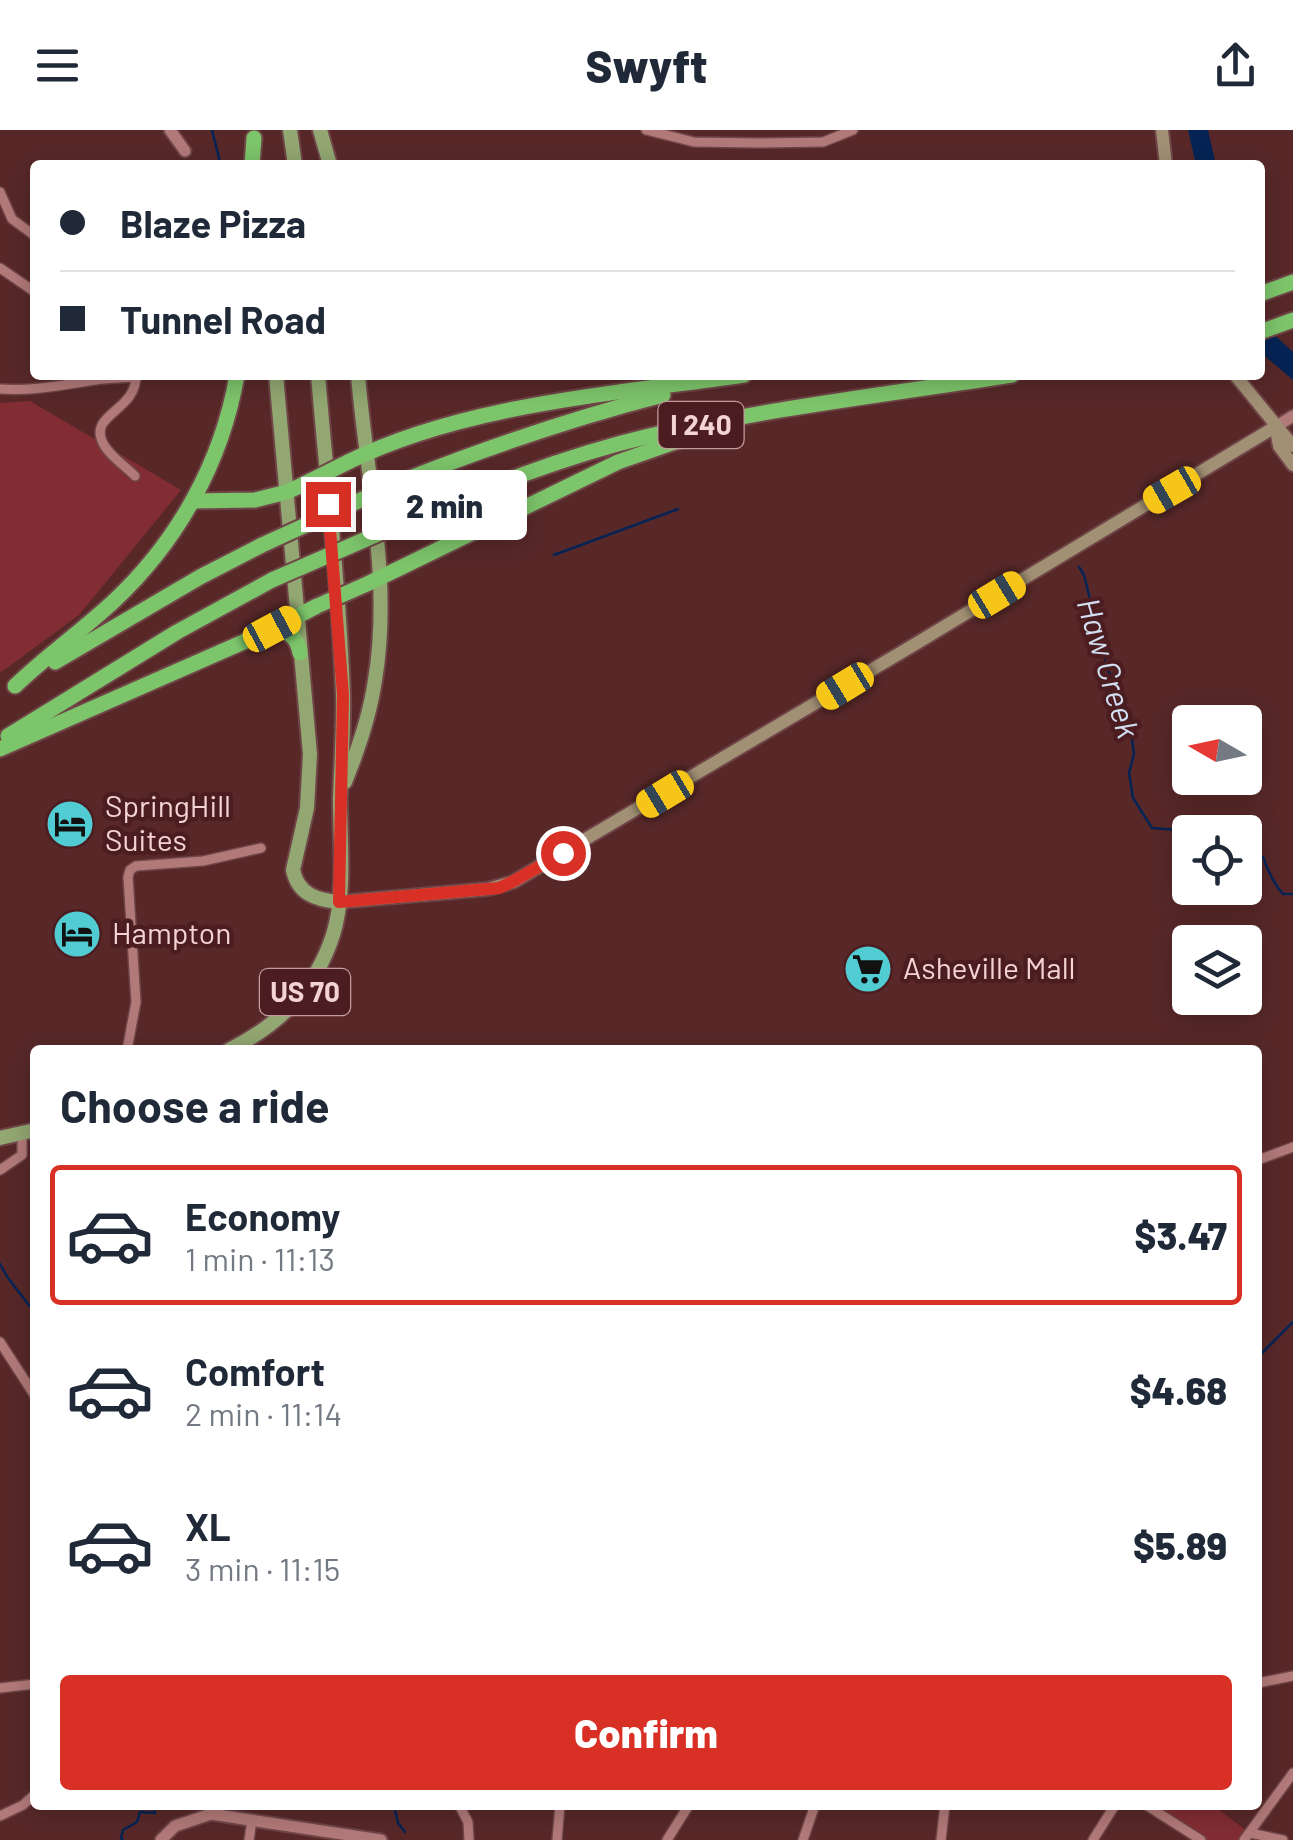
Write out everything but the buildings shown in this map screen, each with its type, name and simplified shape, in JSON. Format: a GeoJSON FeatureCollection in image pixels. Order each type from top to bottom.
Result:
{"type":"FeatureCollection","features":[{"type":"Feature","properties":{"kind":"highway"},"geometry":{"type":"LineString","coordinates":[[254,134],[254,160]]}},
{"type":"Feature","properties":{"kind":"highway"},"geometry":{"type":"LineString","coordinates":[[1265,292],[1290,284]]}},
{"type":"Feature","properties":{"kind":"highway"},"geometry":{"type":"LineString","coordinates":[[1265,330],[1293,320]]}},
{"type":"Feature","properties":{"kind":"highway"},"geometry":{"type":"LineString","coordinates":[[15,686],[118,598],[160,550],[192,501],[217,452],[236,380]]}},
{"type":"Feature","properties":{"kind":"highway"},"geometry":{"type":"LineString","coordinates":[[192,501],[255,500],[287,492],[414,433],[458,422],[553,403],[710,380]]}},
{"type":"Feature","properties":{"kind":"highway","name":"I 240"},"geometry":{"type":"LineString","coordinates":[[0,695],[182,587],[262,545],[400,482],[552,426],[725,380]]}},
{"type":"Feature","properties":{"kind":"highway","name":"I 240"},"geometry":{"type":"LineString","coordinates":[[0,741],[162,641],[272,580],[478,491],[646,436],[752,415],[980,380]]}},
{"type":"Feature","properties":{"kind":"highway"},"geometry":{"type":"LineString","coordinates":[[0,749],[374,582],[618,462],[752,415]]}},
{"type":"Feature","properties":{"kind":"highway"},"geometry":{"type":"LineString","coordinates":[[272,629],[284,630],[294,637],[300,653]]}},
{"type":"Feature","properties":{"kind":"main road"},"geometry":{"type":"LineString","coordinates":[[290,130],[294,160]]}},
{"type":"Feature","properties":{"kind":"main road"},"geometry":{"type":"LineString","coordinates":[[320,130],[329,160]]}},
{"type":"Feature","properties":{"kind":"main road"},"geometry":{"type":"LineString","coordinates":[[1162,130],[1165,160]]}},
{"type":"Feature","properties":{"kind":"main road"},"geometry":{"type":"LineString","coordinates":[[276,380],[310,754],[310,788],[293,870],[304,892],[317,899],[339,902],[488,889],[512,882],[1275,427]]}},
{"type":"Feature","properties":{"kind":"main road","name":"US 70"},"geometry":{"type":"LineString","coordinates":[[244,1045],[294,1005],[312,982],[332,937],[339,902],[343,695],[318,380]]}},
{"type":"Feature","properties":{"kind":"main road"},"geometry":{"type":"LineString","coordinates":[[340,792],[376,680],[379,646],[368,452],[359,380]]}},
{"type":"Feature","properties":{"kind":"main road"},"geometry":{"type":"LineString","coordinates":[[1239,380],[1293,446]]}},
{"type":"Feature","properties":{"kind":"main road"},"geometry":{"type":"LineString","coordinates":[[1275,427],[1279,446],[1293,465]]}},
{"type":"Feature","properties":{"kind":"main road"},"geometry":{"type":"LineString","coordinates":[[0,1138],[28,1132]]}},
{"type":"Feature","properties":{"kind":"street"},"geometry":{"type":"LineString","coordinates":[[170,130],[185,151]]}},
{"type":"Feature","properties":{"kind":"street"},"geometry":{"type":"LineString","coordinates":[[646,130],[694,142],[758,144],[823,142],[853,130]]}},
{"type":"Feature","properties":{"kind":"street"},"geometry":{"type":"LineString","coordinates":[[0,192],[12,219],[30,232]]}},
{"type":"Feature","properties":{"kind":"street"},"geometry":{"type":"LineString","coordinates":[[0,268],[30,289]]}},
{"type":"Feature","properties":{"kind":"street"},"geometry":{"type":"LineString","coordinates":[[0,388],[32,390],[82,380]]}},
{"type":"Feature","properties":{"kind":"street"},"geometry":{"type":"LineString","coordinates":[[135,380],[132,395],[102,423],[100,435],[102,443],[135,476]]}},
{"type":"Feature","properties":{"kind":"street"},"geometry":{"type":"LineString","coordinates":[[1275,427],[1293,416]]}},
{"type":"Feature","properties":{"kind":"street"},"geometry":{"type":"LineString","coordinates":[[128,1045],[136,1002],[130,870],[136,866],[203,861],[261,848]]}},
{"type":"Feature","properties":{"kind":"street"},"geometry":{"type":"LineString","coordinates":[[0,1170],[22,1155],[28,1132]]}},
{"type":"Feature","properties":{"kind":"street"},"geometry":{"type":"LineString","coordinates":[[1262,1159],[1293,1148]]}},
{"type":"Feature","properties":{"kind":"street"},"geometry":{"type":"LineString","coordinates":[[0,1342],[30,1388]]}},
{"type":"Feature","properties":{"kind":"street"},"geometry":{"type":"LineString","coordinates":[[1262,1682],[1293,1676]]}},
{"type":"Feature","properties":{"kind":"street"},"geometry":{"type":"LineString","coordinates":[[0,1688],[30,1685]]}},
{"type":"Feature","properties":{"kind":"street"},"geometry":{"type":"LineString","coordinates":[[1247,1837],[1293,1772]]}},
{"type":"Feature","properties":{"kind":"street"},"geometry":{"type":"LineString","coordinates":[[0,1816],[30,1799]]}},
{"type":"Feature","properties":{"kind":"street"},"geometry":{"type":"LineString","coordinates":[[462,1810],[468,1822],[469,1840]]}},
{"type":"Feature","properties":{"kind":"street"},"geometry":{"type":"LineString","coordinates":[[557,1840],[560,1810]]}},
{"type":"Feature","properties":{"kind":"street"},"geometry":{"type":"LineString","coordinates":[[667,1840],[686,1810]]}},
{"type":"Feature","properties":{"kind":"street"},"geometry":{"type":"LineString","coordinates":[[803,1840],[814,1810]]}},
{"type":"Feature","properties":{"kind":"street"},"geometry":{"type":"LineString","coordinates":[[941,1840],[944,1810]]}},
{"type":"Feature","properties":{"kind":"street"},"geometry":{"type":"LineString","coordinates":[[1093,1840],[1112,1810]]}},
{"type":"Feature","properties":{"kind":"street"},"geometry":{"type":"LineString","coordinates":[[1154,1810],[1201,1840]]}},
{"type":"Feature","properties":{"kind":"street"},"geometry":{"type":"LineString","coordinates":[[160,1840],[176,1826],[211,1814],[246,1815],[381,1840]]}},
{"type":"Feature","properties":{"kind":"street"},"geometry":{"type":"LineString","coordinates":[[246,1815],[249,1840]]}},
{"type":"Feature","properties":{"kind":"street"},"geometry":{"type":"LineString","coordinates":[[1247,1837],[1283,1840]]}},
{"type":"Feature","properties":{"kind":"shaded area"},"geometry":{"type":"Polygon","coordinates":[[[30,401],[181,490],[79,615],[0,673],[0,403],[30,401]]]}},
{"type":"Feature","properties":{"kind":"shaded area"},"geometry":{"type":"Polygon","coordinates":[[[1154,1810],[1219,1810],[1250,1833],[1244,1840],[1201,1840],[1154,1810]]]}},
{"type":"Feature","properties":{"kind":"water"},"geometry":{"type":"Polygon","coordinates":[[[1188,130],[1208,130],[1215,160],[1195,160],[1188,130]]]}},
{"type":"Feature","properties":{"kind":"water"},"geometry":{"type":"Polygon","coordinates":[[[1265,327],[1293,352],[1293,380],[1265,356],[1265,327]]]}},
{"type":"Feature","properties":{"kind":"waterway","name":"Haw Creek"},"geometry":{"type":"LineString","coordinates":[[212,130],[220,160]]}},
{"type":"Feature","properties":{"kind":"waterway","name":"Haw Creek"},"geometry":{"type":"LineString","coordinates":[[554,555],[678,509]]}},
{"type":"Feature","properties":{"kind":"waterway","name":"Haw Creek"},"geometry":{"type":"LineString","coordinates":[[1079,567],[1107,668],[1129,717],[1134,754],[1129,773],[1133,798],[1152,828],[1172,829]]}},
{"type":"Feature","properties":{"kind":"waterway","name":"Haw Creek"},"geometry":{"type":"LineString","coordinates":[[1262,857],[1279,890],[1293,894]]}},
{"type":"Feature","properties":{"kind":"waterway"},"geometry":{"type":"LineString","coordinates":[[0,1264],[30,1307]]}},
{"type":"Feature","properties":{"kind":"waterway"},"geometry":{"type":"LineString","coordinates":[[1262,1353],[1293,1322]]}},
{"type":"Feature","properties":{"kind":"waterway"},"geometry":{"type":"LineString","coordinates":[[123,1840],[123,1830],[137,1822],[140,1812],[155,1813],[155,1810]]}},
{"type":"Feature","properties":{"kind":"waterway"},"geometry":{"type":"LineString","coordinates":[[395,1810],[405,1832]]}},
{"type":"Feature","properties":{"kind":"place","name":"SpringHill Suites"},"geometry":{"type":"Point","coordinates":[70,824]}},
{"type":"Feature","properties":{"kind":"place","name":"Hampton"},"geometry":{"type":"Point","coordinates":[77,934]}},
{"type":"Feature","properties":{"kind":"place","name":"Asheville Mall"},"geometry":{"type":"Point","coordinates":[868,969]}},
{"type":"Feature","properties":{"kind":"route"},"geometry":{"type":"LineString","coordinates":[[328,504],[343,695],[339,902],[499,888],[563,853]]}}]}
